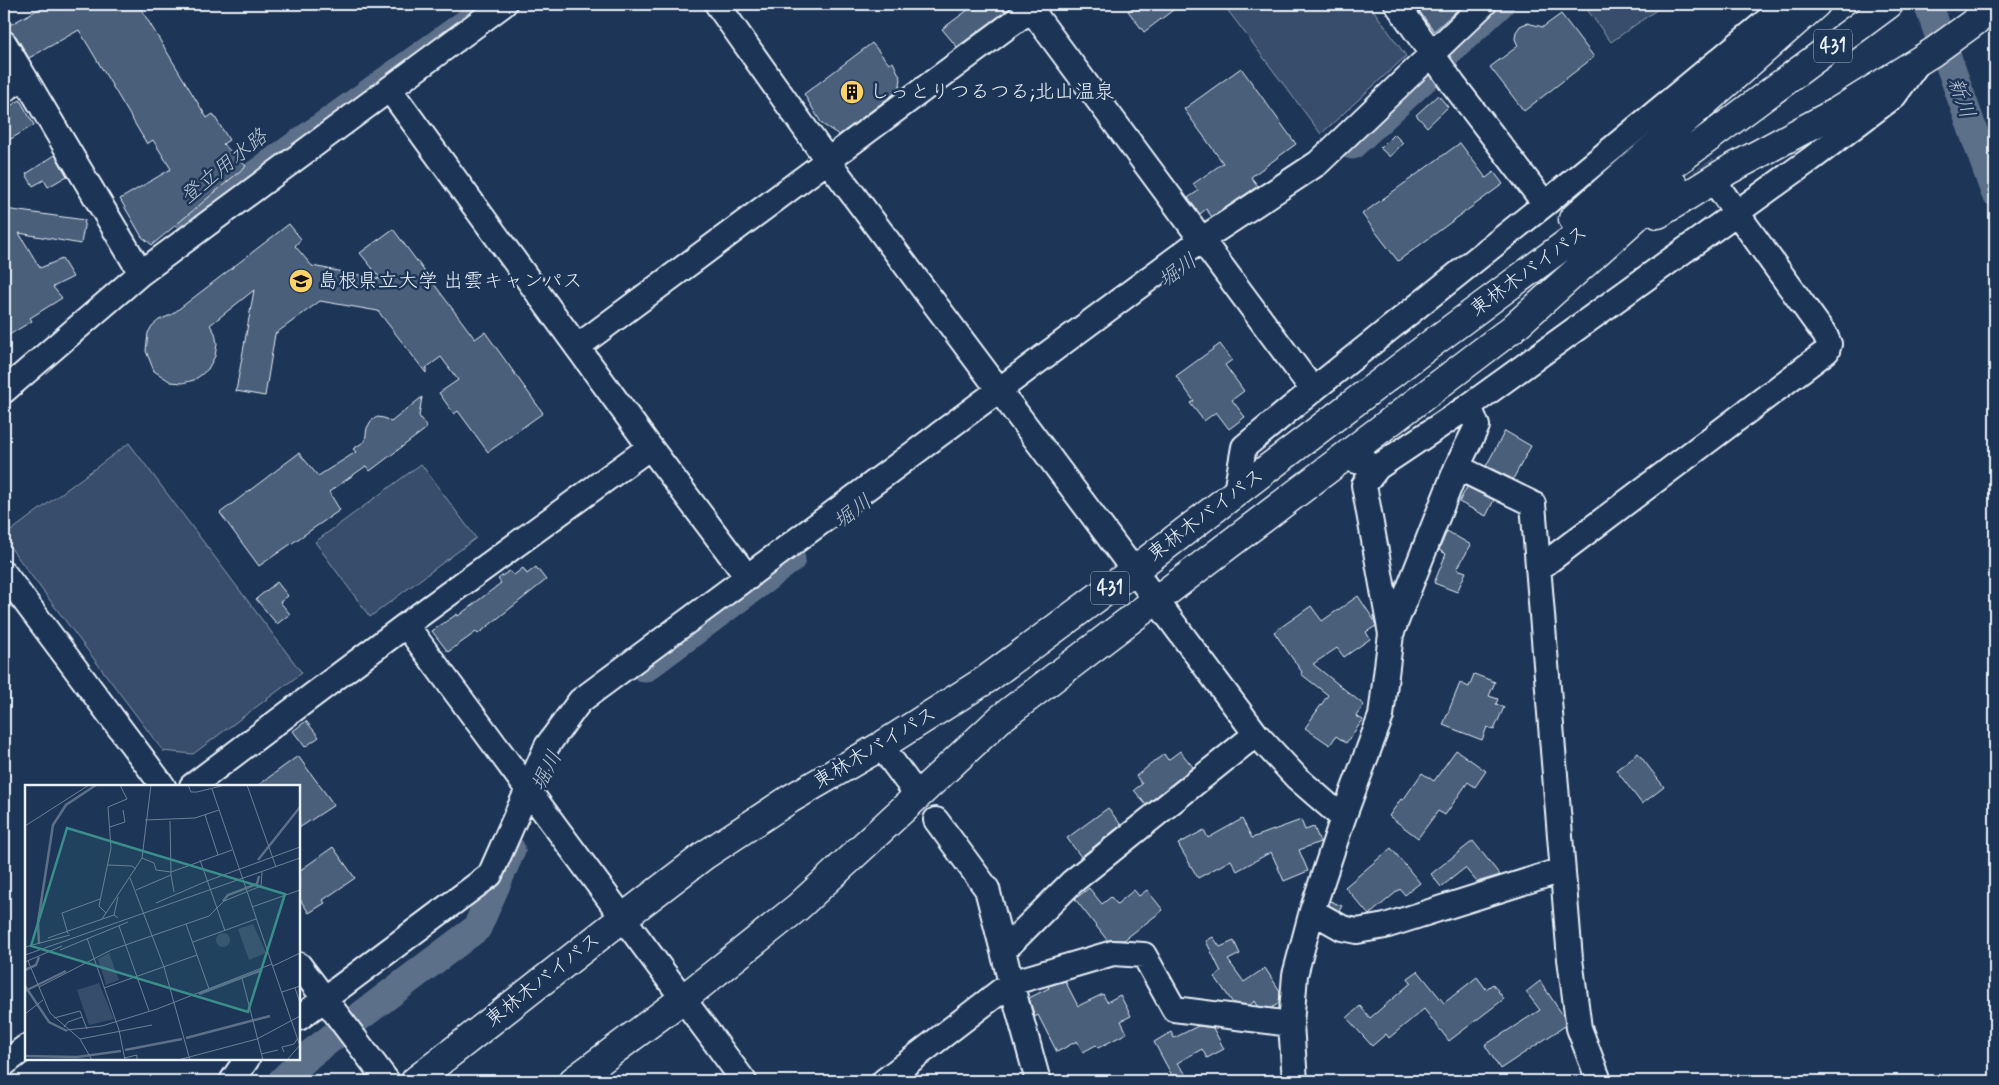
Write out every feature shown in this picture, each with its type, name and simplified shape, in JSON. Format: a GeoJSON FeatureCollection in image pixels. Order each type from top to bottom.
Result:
{"type":"FeatureCollection","features":[{"type":"Feature","properties":{"kind":"highway"},"geometry":{"type":"LineString","coordinates":[[1435,340],[1816,4]]}},
{"type":"Feature","properties":{"kind":"highway"},"geometry":{"type":"LineString","coordinates":[[1512,329],[1656,215],[1727,171],[1838,111],[1926,56],[1995,8]]}},
{"type":"Feature","properties":{"kind":"highway","name":"東林木バイパス"},"geometry":{"type":"LineString","coordinates":[[415,1081],[624,917],[713,850],[790,800],[987,679],[1133,571],[1435,340],[1881,10]]}},
{"type":"Feature","properties":{"kind":"highway","name":"東林木バイパス"},"geometry":{"type":"LineString","coordinates":[[573,1081],[684,998],[798,907],[1000,719],[1512,329],[1793,76]]}},
{"type":"Feature","properties":{"kind":"street"},"geometry":{"type":"LineString","coordinates":[[4,391],[141,273],[504,4]]}},
{"type":"Feature","properties":{"kind":"street"},"geometry":{"type":"LineString","coordinates":[[717,4],[828,161],[1256,734],[1297,778],[1343,818]]}},
{"type":"Feature","properties":{"kind":"street"},"geometry":{"type":"LineString","coordinates":[[1397,4],[1453,84],[1545,204]]}},
{"type":"Feature","properties":{"kind":"street"},"geometry":{"type":"LineString","coordinates":[[300,1017],[490,875],[546,746],[580,701],[1201,240],[1318,163],[1484,4]]}},
{"type":"Feature","properties":{"kind":"street"},"geometry":{"type":"LineString","coordinates":[[1236,492],[1244,447],[1545,204],[1668,113],[1787,4]]}},
{"type":"Feature","properties":{"kind":"street"},"geometry":{"type":"LineString","coordinates":[[577,347],[828,161],[1032,6],[1201,240],[1313,390]]}},
{"type":"Feature","properties":{"kind":"street"},"geometry":{"type":"LineString","coordinates":[[4,43],[141,273]]}},
{"type":"Feature","properties":{"kind":"street"},"geometry":{"type":"LineString","coordinates":[[1391,634],[1364,484],[1378,467],[1469,406],[1894,96],[1926,56]]}},
{"type":"Feature","properties":{"kind":"street"},"geometry":{"type":"LineString","coordinates":[[4,90],[24,77]]}},
{"type":"Feature","properties":{"kind":"street"},"geometry":{"type":"LineString","coordinates":[[390,90],[650,447],[748,578]]}},
{"type":"Feature","properties":{"kind":"street"},"geometry":{"type":"LineString","coordinates":[[1538,569],[1827,351],[1829,344],[1825,335],[1718,187]]}},
{"type":"Feature","properties":{"kind":"street"},"geometry":{"type":"LineString","coordinates":[[1295,1081],[1291,1024],[1295,975],[1312,911],[1343,818],[1382,716],[1391,634],[1457,466],[1478,426],[1469,406]]}},
{"type":"Feature","properties":{"kind":"street"},"geometry":{"type":"LineString","coordinates":[[193,785],[406,625],[650,447]]}},
{"type":"Feature","properties":{"kind":"street"},"geometry":{"type":"LineString","coordinates":[[1342,457],[1378,467]]}},
{"type":"Feature","properties":{"kind":"street"},"geometry":{"type":"LineString","coordinates":[[1457,466],[1532,504],[1558,796],[1562,870],[1578,1028],[1599,1081]]}},
{"type":"Feature","properties":{"kind":"street"},"geometry":{"type":"LineString","coordinates":[[4,572],[162,785]]}},
{"type":"Feature","properties":{"kind":"street"},"geometry":{"type":"LineString","coordinates":[[406,625],[744,1081]]}},
{"type":"Feature","properties":{"kind":"street"},"geometry":{"type":"LineString","coordinates":[[1004,951],[1072,882],[1256,734]]}},
{"type":"Feature","properties":{"kind":"street"},"geometry":{"type":"LineString","coordinates":[[880,746],[918,796]]}},
{"type":"Feature","properties":{"kind":"street"},"geometry":{"type":"LineString","coordinates":[[936,820],[987,889],[1038,1081]]}},
{"type":"Feature","properties":{"kind":"street"},"geometry":{"type":"LineString","coordinates":[[1312,911],[1342,928],[1357,931],[1385,926],[1562,870]]}},
{"type":"Feature","properties":{"kind":"street"},"geometry":{"type":"LineString","coordinates":[[884,1081],[1011,983],[1113,953],[1144,955],[1174,1009],[1291,1024]]}},
{"type":"Feature","properties":{"kind":"street"},"geometry":{"type":"LineString","coordinates":[[300,966],[387,1081]]}},
{"type":"Feature","properties":{"kind":"street"},"geometry":{"type":"LineString","coordinates":[[4,1064],[25,1048]]}},
{"type":"Feature","properties":{"kind":"street"},"geometry":{"type":"LineString","coordinates":[[232,1081],[246,1060]]}},
{"type":"Feature","properties":{"kind":"shaded area"},"geometry":{"type":"Polygon","coordinates":[[[1223,4],[1369,4],[1406,56],[1321,134],[1223,4]]]}},
{"type":"Feature","properties":{"kind":"shaded area"},"geometry":{"type":"Polygon","coordinates":[[[1583,4],[1665,4],[1611,42],[1583,4]]]}},
{"type":"Feature","properties":{"kind":"shaded area"},"geometry":{"type":"Polygon","coordinates":[[[129,443],[302,673],[193,754],[163,751],[4,539],[4,536],[129,443]]]}},
{"type":"Feature","properties":{"kind":"shaded area"},"geometry":{"type":"Polygon","coordinates":[[[421,464],[476,538],[370,617],[315,542],[421,464]]]}},
{"type":"Feature","properties":{"kind":"building"},"geometry":{"type":"Polygon","coordinates":[[[48,4],[57,4],[61,10],[71,4],[138,4],[207,118],[213,114],[229,140],[223,144],[246,166],[152,245],[142,237],[120,199],[171,169],[153,140],[147,144],[79,30],[29,58],[16,36],[4,28],[48,4]]]}},
{"type":"Feature","properties":{"kind":"building"},"geometry":{"type":"Polygon","coordinates":[[[976,4],[993,4],[997,9],[1002,6],[1006,11],[957,47],[942,29],[976,4]]]}},
{"type":"Feature","properties":{"kind":"building"},"geometry":{"type":"Polygon","coordinates":[[[1138,4],[1181,4],[1144,32],[1128,11],[1138,4]]]}},
{"type":"Feature","properties":{"kind":"building"},"geometry":{"type":"Polygon","coordinates":[[[1414,4],[1464,4],[1434,31],[1414,4]]]}},
{"type":"Feature","properties":{"kind":"building"},"geometry":{"type":"Polygon","coordinates":[[[1561,14],[1594,57],[1524,111],[1490,67],[1518,46],[1515,39],[1516,32],[1520,26],[1527,23],[1543,27],[1561,14]]]}},
{"type":"Feature","properties":{"kind":"building","name":"しっとりつるつる;北山温泉"},"geometry":{"type":"Polygon","coordinates":[[[872,43],[889,64],[893,62],[901,79],[899,90],[839,135],[822,124],[804,94],[872,43]]]}},
{"type":"Feature","properties":{"kind":"building"},"geometry":{"type":"Polygon","coordinates":[[[1241,68],[1296,144],[1251,177],[1258,186],[1212,217],[1206,209],[1200,214],[1188,198],[1198,191],[1193,184],[1223,163],[1184,109],[1241,68]]]}},
{"type":"Feature","properties":{"kind":"building"},"geometry":{"type":"Polygon","coordinates":[[[1438,95],[1448,107],[1427,127],[1416,115],[1438,95]]]}},
{"type":"Feature","properties":{"kind":"building"},"geometry":{"type":"Polygon","coordinates":[[[20,100],[34,125],[4,143],[4,110],[20,100]]]}},
{"type":"Feature","properties":{"kind":"building"},"geometry":{"type":"Polygon","coordinates":[[[1394,134],[1403,143],[1390,157],[1380,148],[1394,134]]]}},
{"type":"Feature","properties":{"kind":"building"},"geometry":{"type":"Polygon","coordinates":[[[1460,143],[1486,178],[1494,172],[1503,184],[1398,261],[1362,214],[1460,143]]]}},
{"type":"Feature","properties":{"kind":"building"},"geometry":{"type":"Polygon","coordinates":[[[55,155],[67,176],[48,187],[44,180],[33,186],[26,174],[55,155]]]}},
{"type":"Feature","properties":{"kind":"building"},"geometry":{"type":"Polygon","coordinates":[[[4,207],[5,209],[85,220],[81,244],[19,233],[40,268],[62,259],[73,277],[53,287],[62,298],[30,318],[32,321],[4,338],[4,207]]]}},
{"type":"Feature","properties":{"kind":"building"},"geometry":{"type":"Polygon","coordinates":[[[289,224],[301,239],[295,246],[312,266],[381,279],[360,253],[393,229],[475,339],[485,332],[543,413],[488,452],[458,411],[454,414],[439,393],[458,380],[441,357],[426,368],[426,373],[378,311],[320,301],[275,334],[265,396],[236,391],[254,290],[210,325],[215,333],[217,344],[215,356],[208,369],[201,375],[194,380],[183,383],[171,382],[154,371],[146,351],[148,333],[152,326],[159,320],[171,315],[289,224]]]}},
{"type":"Feature","properties":{"kind":"building"},"geometry":{"type":"Polygon","coordinates":[[[1220,344],[1232,360],[1225,365],[1244,391],[1232,400],[1245,417],[1229,429],[1216,412],[1204,421],[1190,403],[1194,401],[1176,376],[1220,344]]]}},
{"type":"Feature","properties":{"kind":"building"},"geometry":{"type":"Polygon","coordinates":[[[422,397],[419,416],[427,428],[370,471],[366,466],[329,492],[340,510],[259,566],[220,513],[299,453],[318,476],[356,452],[353,449],[365,441],[367,428],[371,421],[377,417],[391,422],[422,397]]]}},
{"type":"Feature","properties":{"kind":"building"},"geometry":{"type":"Polygon","coordinates":[[[1505,431],[1531,446],[1513,479],[1486,466],[1505,431]]]}},
{"type":"Feature","properties":{"kind":"building"},"geometry":{"type":"Polygon","coordinates":[[[1467,487],[1494,500],[1486,516],[1459,502],[1467,487]]]}},
{"type":"Feature","properties":{"kind":"building"},"geometry":{"type":"Polygon","coordinates":[[[1447,531],[1471,545],[1457,569],[1466,572],[1457,592],[1434,583],[1446,554],[1439,550],[1447,531]]]}},
{"type":"Feature","properties":{"kind":"building"},"geometry":{"type":"Polygon","coordinates":[[[536,567],[546,580],[478,634],[476,632],[448,652],[432,631],[457,614],[458,616],[501,583],[498,579],[509,571],[514,575],[523,568],[527,574],[536,567]]]}},
{"type":"Feature","properties":{"kind":"building"},"geometry":{"type":"Polygon","coordinates":[[[277,582],[288,596],[280,602],[290,614],[277,624],[256,599],[277,582]]]}},
{"type":"Feature","properties":{"kind":"building"},"geometry":{"type":"Polygon","coordinates":[[[1358,596],[1376,626],[1366,632],[1370,639],[1344,657],[1337,648],[1313,664],[1364,705],[1356,716],[1363,720],[1346,743],[1336,736],[1330,745],[1305,728],[1328,695],[1301,674],[1302,672],[1274,632],[1311,606],[1322,621],[1358,596]]]}},
{"type":"Feature","properties":{"kind":"building"},"geometry":{"type":"Polygon","coordinates":[[[1474,674],[1495,682],[1489,696],[1498,699],[1496,704],[1504,707],[1494,730],[1487,727],[1482,740],[1443,725],[1460,683],[1469,687],[1474,674]]]}},
{"type":"Feature","properties":{"kind":"building"},"geometry":{"type":"Polygon","coordinates":[[[306,721],[319,737],[305,747],[293,731],[306,721]]]}},
{"type":"Feature","properties":{"kind":"building"},"geometry":{"type":"Polygon","coordinates":[[[1456,750],[1486,771],[1475,787],[1468,782],[1445,815],[1438,811],[1418,838],[1389,816],[1422,773],[1434,781],[1456,750]]]}},
{"type":"Feature","properties":{"kind":"building"},"geometry":{"type":"Polygon","coordinates":[[[1180,751],[1193,767],[1146,805],[1134,790],[1142,784],[1136,776],[1164,754],[1168,760],[1180,751]]]}},
{"type":"Feature","properties":{"kind":"building"},"geometry":{"type":"Polygon","coordinates":[[[1638,753],[1664,787],[1642,804],[1616,770],[1638,753]]]}},
{"type":"Feature","properties":{"kind":"building"},"geometry":{"type":"Polygon","coordinates":[[[298,756],[334,805],[300,827],[300,785],[258,785],[298,756]]]}},
{"type":"Feature","properties":{"kind":"building"},"geometry":{"type":"Polygon","coordinates":[[[1108,808],[1121,825],[1081,857],[1067,838],[1108,808]]]}},
{"type":"Feature","properties":{"kind":"building"},"geometry":{"type":"Polygon","coordinates":[[[1242,819],[1252,838],[1301,820],[1305,830],[1314,827],[1320,842],[1299,850],[1308,871],[1284,881],[1271,852],[1237,871],[1231,860],[1198,878],[1178,844],[1204,830],[1208,838],[1242,819]]]}},
{"type":"Feature","properties":{"kind":"building"},"geometry":{"type":"Polygon","coordinates":[[[1473,841],[1500,875],[1477,882],[1465,868],[1441,887],[1431,874],[1473,841]]]}},
{"type":"Feature","properties":{"kind":"building"},"geometry":{"type":"Polygon","coordinates":[[[333,847],[355,878],[323,900],[325,903],[309,913],[300,900],[300,870],[333,847]]]}},
{"type":"Feature","properties":{"kind":"building"},"geometry":{"type":"Polygon","coordinates":[[[1391,848],[1420,883],[1405,895],[1400,889],[1369,915],[1345,887],[1391,848]]]}},
{"type":"Feature","properties":{"kind":"building"},"geometry":{"type":"Polygon","coordinates":[[[1089,888],[1102,904],[1111,897],[1117,904],[1134,890],[1139,896],[1147,890],[1163,910],[1124,940],[1107,940],[1075,899],[1089,888]]]}},
{"type":"Feature","properties":{"kind":"building"},"geometry":{"type":"Polygon","coordinates":[[[1330,901],[1342,906],[1339,911],[1329,905],[1330,901]]]}},
{"type":"Feature","properties":{"kind":"building"},"geometry":{"type":"Polygon","coordinates":[[[1213,937],[1220,947],[1234,941],[1240,954],[1228,960],[1244,982],[1265,968],[1280,991],[1279,1003],[1272,1008],[1258,1006],[1255,1001],[1250,1005],[1233,1003],[1215,977],[1221,972],[1206,941],[1213,937]]]}},
{"type":"Feature","properties":{"kind":"building"},"geometry":{"type":"Polygon","coordinates":[[[1418,971],[1444,1003],[1477,977],[1486,989],[1493,984],[1504,999],[1449,1041],[1424,1009],[1389,1038],[1386,1034],[1372,1046],[1347,1018],[1360,1006],[1370,1018],[1411,983],[1408,978],[1418,971]]]}},
{"type":"Feature","properties":{"kind":"building"},"geometry":{"type":"Polygon","coordinates":[[[1065,981],[1078,1006],[1103,994],[1107,1002],[1120,995],[1131,1016],[1121,1021],[1127,1033],[1098,1048],[1096,1045],[1083,1052],[1077,1041],[1057,1052],[1038,1015],[1035,1017],[1029,998],[1049,988],[1048,986],[1065,981]]]}},
{"type":"Feature","properties":{"kind":"building"},"geometry":{"type":"Polygon","coordinates":[[[1540,981],[1564,1017],[1565,1026],[1500,1069],[1485,1045],[1540,1010],[1526,992],[1540,981]]]}},
{"type":"Feature","properties":{"kind":"building"},"geometry":{"type":"Polygon","coordinates":[[[1198,1026],[1213,1028],[1224,1049],[1207,1058],[1202,1049],[1177,1063],[1192,1081],[1175,1081],[1154,1042],[1171,1032],[1174,1038],[1198,1026]]]}},
{"type":"Feature","properties":{"kind":"waterway","name":"登立用水路"},"geometry":{"type":"LineString","coordinates":[[185,227],[255,168],[484,4]]}},
{"type":"Feature","properties":{"kind":"waterway","name":"堀川"},"geometry":{"type":"LineString","coordinates":[[1352,145],[1428,75],[1448,52],[1500,4]]}},
{"type":"Feature","properties":{"kind":"waterway","name":"新川"},"geometry":{"type":"LineString","coordinates":[[1928,4],[1995,192]]}},
{"type":"Feature","properties":{"kind":"waterway","name":"堀川"},"geometry":{"type":"LineString","coordinates":[[645,668],[791,559]]}},
{"type":"Feature","properties":{"kind":"waterway","name":"堀川"},"geometry":{"type":"LineString","coordinates":[[282,1081],[309,1055],[477,928],[511,850]]}},
{"type":"Feature","properties":{"kind":"tunnel"},"geometry":{"type":"LineString","coordinates":[[1683,135],[1718,187]]}},
{"type":"Feature","properties":{"kind":"place","name":"しっとりつるつる;北山温泉"},"geometry":{"type":"Point","coordinates":[852,92]}},
{"type":"Feature","properties":{"kind":"place","name":"島根県立大学 出雲キャンパス"},"geometry":{"type":"Point","coordinates":[301,281]}}]}
